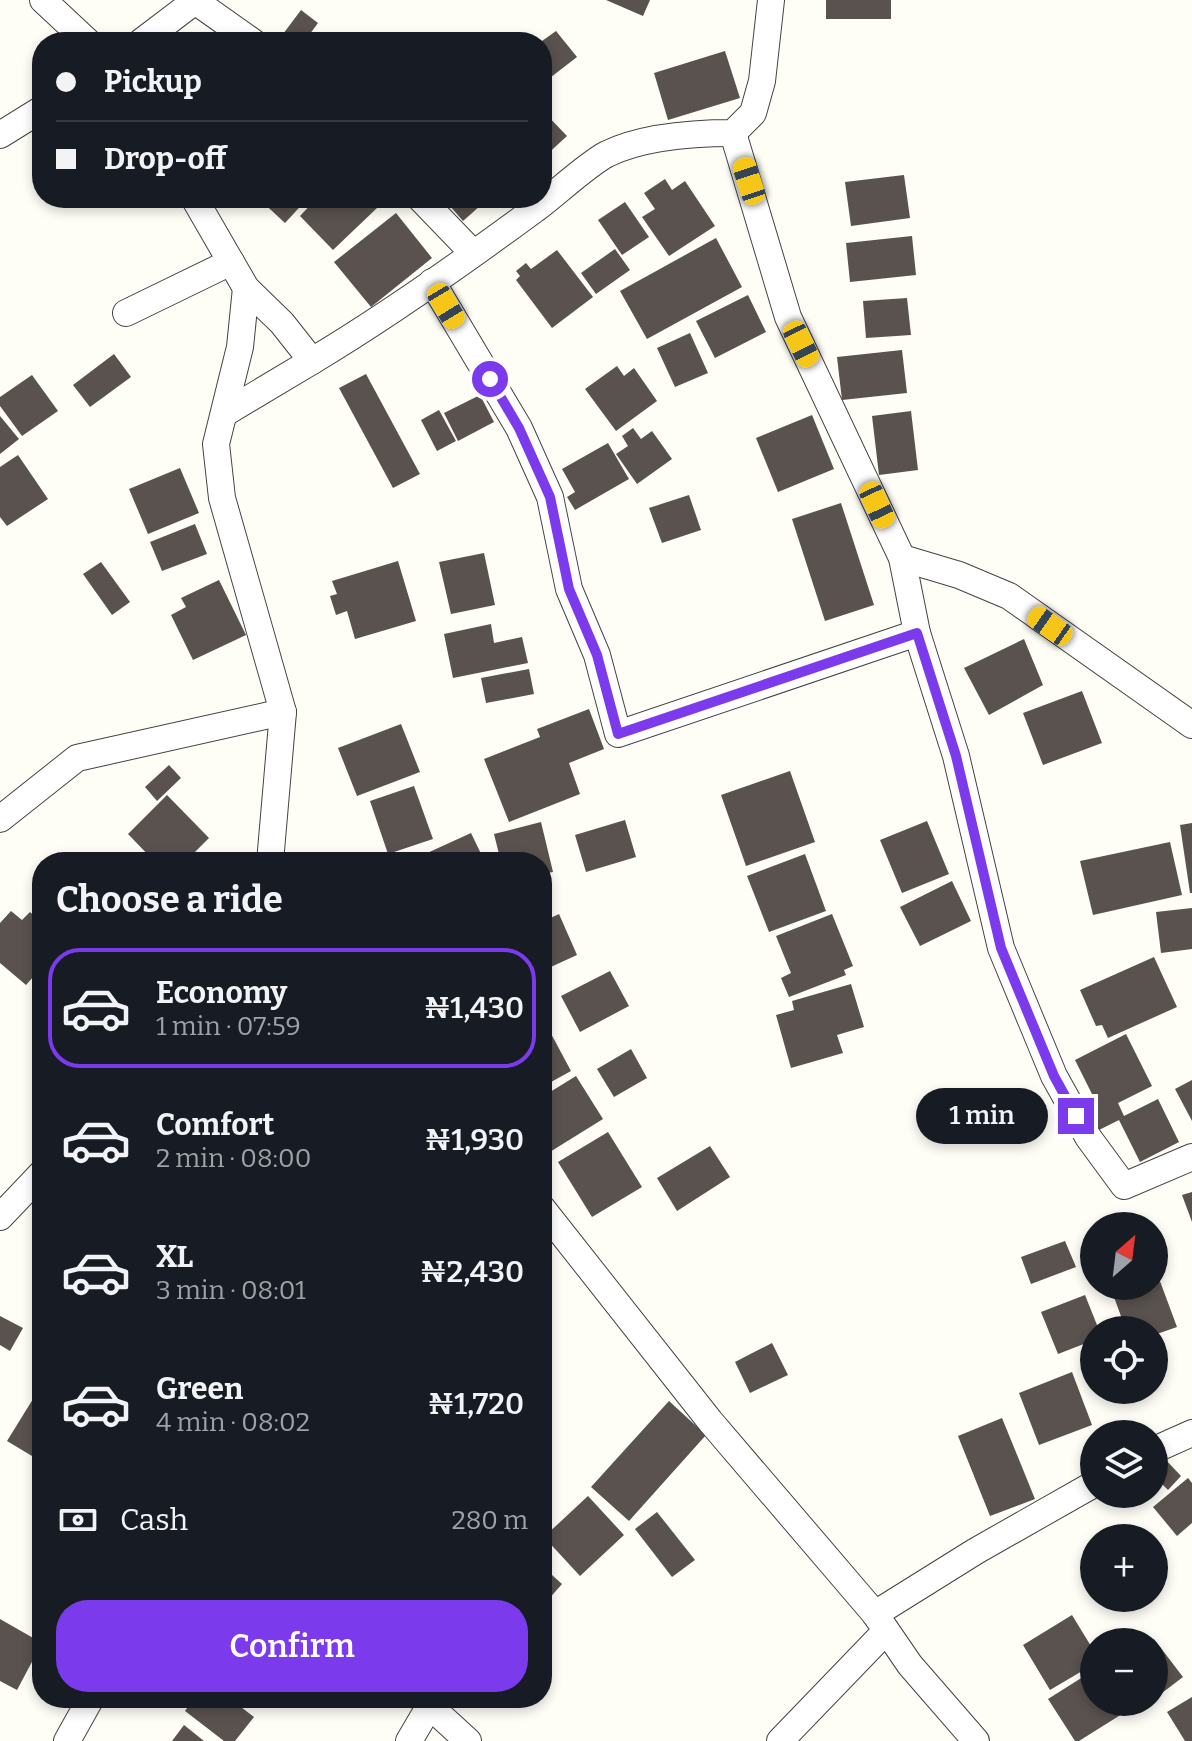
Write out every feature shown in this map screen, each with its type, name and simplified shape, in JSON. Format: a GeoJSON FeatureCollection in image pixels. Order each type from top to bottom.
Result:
{"type":"FeatureCollection","features":[{"type":"Feature","properties":{"kind":"street"},"geometry":{"type":"LineString","coordinates":[[43,0],[77,32]]}},
{"type":"Feature","properties":{"kind":"street"},"geometry":{"type":"LineString","coordinates":[[154,32],[195,0],[239,32]]}},
{"type":"Feature","properties":{"kind":"street"},"geometry":{"type":"LineString","coordinates":[[552,195],[607,154],[668,137],[733,133],[753,113],[762,81],[771,0]]}},
{"type":"Feature","properties":{"kind":"street"},"geometry":{"type":"LineString","coordinates":[[0,135],[32,115]]}},
{"type":"Feature","properties":{"kind":"street"},"geometry":{"type":"LineString","coordinates":[[733,133],[788,317],[902,558],[917,633],[956,756],[1001,948],[1054,1076],[1088,1137],[1124,1186],[1192,1157]]}},
{"type":"Feature","properties":{"kind":"street"},"geometry":{"type":"LineString","coordinates":[[200,208],[246,288],[282,323],[312,361]]}},
{"type":"Feature","properties":{"kind":"street"},"geometry":{"type":"LineString","coordinates":[[430,208],[473,253]]}},
{"type":"Feature","properties":{"kind":"street"},"geometry":{"type":"LineString","coordinates":[[225,413],[376,323],[534,208]]}},
{"type":"Feature","properties":{"kind":"street"},"geometry":{"type":"LineString","coordinates":[[126,313],[231,262]]}},
{"type":"Feature","properties":{"kind":"street"},"geometry":{"type":"LineString","coordinates":[[432,282],[519,428],[550,497],[569,589],[597,655],[618,734],[917,633]]}},
{"type":"Feature","properties":{"kind":"street"},"geometry":{"type":"LineString","coordinates":[[246,288],[240,347],[216,444],[222,498],[283,712],[271,852]]}},
{"type":"Feature","properties":{"kind":"street"},"geometry":{"type":"LineString","coordinates":[[902,558],[959,575],[1009,596],[1192,725]]}},
{"type":"Feature","properties":{"kind":"street"},"geometry":{"type":"LineString","coordinates":[[0,819],[77,758],[283,712]]}},
{"type":"Feature","properties":{"kind":"street"},"geometry":{"type":"LineString","coordinates":[[0,1217],[32,1183]]}},
{"type":"Feature","properties":{"kind":"street"},"geometry":{"type":"LineString","coordinates":[[552,1221],[710,1421],[881,1622],[910,1665],[976,1741]]}},
{"type":"Feature","properties":{"kind":"street"},"geometry":{"type":"LineString","coordinates":[[1168,1444],[1192,1433]]}},
{"type":"Feature","properties":{"kind":"street"},"geometry":{"type":"LineString","coordinates":[[780,1741],[881,1622],[976,1551],[1080,1492]]}},
{"type":"Feature","properties":{"kind":"street"},"geometry":{"type":"LineString","coordinates":[[67,1741],[85,1708]]}},
{"type":"Feature","properties":{"kind":"street"},"geometry":{"type":"LineString","coordinates":[[409,1741],[423,1708]]}},
{"type":"Feature","properties":{"kind":"street"},"geometry":{"type":"LineString","coordinates":[[431,1708],[468,1741]]}},
{"type":"Feature","properties":{"kind":"building"},"geometry":{"type":"Polygon","coordinates":[[[606,0],[650,0],[643,16],[606,0]]]}},
{"type":"Feature","properties":{"kind":"building"},"geometry":{"type":"Polygon","coordinates":[[[826,0],[891,0],[891,19],[826,19],[826,0]]]}},
{"type":"Feature","properties":{"kind":"building"},"geometry":{"type":"Polygon","coordinates":[[[301,10],[318,23],[311,32],[284,32],[301,10]]]}},
{"type":"Feature","properties":{"kind":"building"},"geometry":{"type":"Polygon","coordinates":[[[556,31],[577,57],[552,76],[552,34],[556,31]]]}},
{"type":"Feature","properties":{"kind":"building"},"geometry":{"type":"Polygon","coordinates":[[[725,51],[740,98],[668,120],[654,73],[725,51]]]}},
{"type":"Feature","properties":{"kind":"building"},"geometry":{"type":"Polygon","coordinates":[[[552,120],[567,136],[552,150],[552,120]]]}},
{"type":"Feature","properties":{"kind":"building"},"geometry":{"type":"Polygon","coordinates":[[[904,175],[910,218],[851,226],[845,182],[904,175]]]}},
{"type":"Feature","properties":{"kind":"building"},"geometry":{"type":"Polygon","coordinates":[[[665,179],[672,190],[685,181],[715,226],[669,256],[642,217],[655,209],[644,193],[665,179]]]}},
{"type":"Feature","properties":{"kind":"building"},"geometry":{"type":"Polygon","coordinates":[[[625,202],[649,237],[622,255],[598,220],[625,202]]]}},
{"type":"Feature","properties":{"kind":"building"},"geometry":{"type":"Polygon","coordinates":[[[269,208],[299,208],[285,223],[269,208]]]}},
{"type":"Feature","properties":{"kind":"building"},"geometry":{"type":"Polygon","coordinates":[[[308,208],[377,208],[333,250],[300,216],[308,208]]]}},
{"type":"Feature","properties":{"kind":"building"},"geometry":{"type":"Polygon","coordinates":[[[452,208],[478,208],[463,221],[452,208]]]}},
{"type":"Feature","properties":{"kind":"building"},"geometry":{"type":"Polygon","coordinates":[[[396,213],[432,258],[371,307],[334,262],[396,213]]]}},
{"type":"Feature","properties":{"kind":"building"},"geometry":{"type":"Polygon","coordinates":[[[912,236],[916,275],[850,282],[846,243],[912,236]]]}},
{"type":"Feature","properties":{"kind":"building"},"geometry":{"type":"Polygon","coordinates":[[[716,238],[742,287],[647,339],[620,291],[716,238]]]}},
{"type":"Feature","properties":{"kind":"building"},"geometry":{"type":"Polygon","coordinates":[[[615,249],[630,270],[596,294],[581,273],[615,249]]]}},
{"type":"Feature","properties":{"kind":"building"},"geometry":{"type":"Polygon","coordinates":[[[557,250],[593,297],[552,328],[516,280],[520,276],[516,271],[526,263],[531,269],[557,250]]]}},
{"type":"Feature","properties":{"kind":"building"},"geometry":{"type":"Polygon","coordinates":[[[748,295],[766,332],[715,358],[696,321],[748,295]]]}},
{"type":"Feature","properties":{"kind":"building"},"geometry":{"type":"Polygon","coordinates":[[[907,298],[911,335],[866,338],[863,301],[907,298]]]}},
{"type":"Feature","properties":{"kind":"building"},"geometry":{"type":"Polygon","coordinates":[[[690,333],[708,373],[675,387],[657,348],[690,333]]]}},
{"type":"Feature","properties":{"kind":"building"},"geometry":{"type":"Polygon","coordinates":[[[902,350],[907,393],[842,400],[837,357],[902,350]]]}},
{"type":"Feature","properties":{"kind":"building"},"geometry":{"type":"Polygon","coordinates":[[[114,354],[131,377],[90,407],[73,385],[114,354]]]}},
{"type":"Feature","properties":{"kind":"building"},"geometry":{"type":"Polygon","coordinates":[[[617,366],[624,376],[634,368],[657,401],[616,431],[585,389],[617,366]]]}},
{"type":"Feature","properties":{"kind":"building"},"geometry":{"type":"Polygon","coordinates":[[[366,374],[420,474],[393,488],[339,388],[366,374]]]}},
{"type":"Feature","properties":{"kind":"building"},"geometry":{"type":"Polygon","coordinates":[[[32,375],[58,411],[22,436],[0,406],[0,397],[32,375]]]}},
{"type":"Feature","properties":{"kind":"building"},"geometry":{"type":"Polygon","coordinates":[[[480,395],[494,422],[458,441],[444,413],[480,395]]]}},
{"type":"Feature","properties":{"kind":"building"},"geometry":{"type":"Polygon","coordinates":[[[439,410],[456,441],[437,451],[421,420],[439,410]]]}},
{"type":"Feature","properties":{"kind":"building"},"geometry":{"type":"Polygon","coordinates":[[[911,411],[918,470],[879,475],[872,416],[911,411]]]}},
{"type":"Feature","properties":{"kind":"building"},"geometry":{"type":"Polygon","coordinates":[[[812,415],[834,469],[778,492],[756,438],[812,415]]]}},
{"type":"Feature","properties":{"kind":"building"},"geometry":{"type":"Polygon","coordinates":[[[0,416],[19,439],[0,454],[0,416]]]}},
{"type":"Feature","properties":{"kind":"building"},"geometry":{"type":"Polygon","coordinates":[[[633,428],[641,439],[652,431],[672,459],[637,484],[616,454],[628,446],[622,436],[633,428]]]}},
{"type":"Feature","properties":{"kind":"building"},"geometry":{"type":"Polygon","coordinates":[[[608,443],[629,479],[575,510],[567,497],[575,492],[562,469],[608,443]]]}},
{"type":"Feature","properties":{"kind":"building"},"geometry":{"type":"Polygon","coordinates":[[[18,455],[48,499],[7,526],[0,517],[0,467],[18,455]]]}},
{"type":"Feature","properties":{"kind":"building"},"geometry":{"type":"Polygon","coordinates":[[[180,468],[199,513],[148,534],[129,489],[180,468]]]}},
{"type":"Feature","properties":{"kind":"building"},"geometry":{"type":"Polygon","coordinates":[[[689,495],[701,530],[662,543],[649,508],[689,495]]]}},
{"type":"Feature","properties":{"kind":"building"},"geometry":{"type":"Polygon","coordinates":[[[841,503],[874,605],[825,621],[792,519],[841,503]]]}},
{"type":"Feature","properties":{"kind":"building"},"geometry":{"type":"Polygon","coordinates":[[[195,524],[207,554],[162,571],[150,542],[195,524]]]}},
{"type":"Feature","properties":{"kind":"building"},"geometry":{"type":"Polygon","coordinates":[[[484,553],[495,605],[451,614],[439,562],[484,553]]]}},
{"type":"Feature","properties":{"kind":"building"},"geometry":{"type":"Polygon","coordinates":[[[398,561],[416,621],[355,639],[347,611],[336,615],[330,596],[337,594],[332,581],[398,561]]]}},
{"type":"Feature","properties":{"kind":"building"},"geometry":{"type":"Polygon","coordinates":[[[101,562],[130,602],[112,615],[83,574],[101,562]]]}},
{"type":"Feature","properties":{"kind":"building"},"geometry":{"type":"Polygon","coordinates":[[[219,580],[246,635],[193,660],[171,615],[186,607],[181,598],[219,580]]]}},
{"type":"Feature","properties":{"kind":"building"},"geometry":{"type":"Polygon","coordinates":[[[491,624],[494,643],[522,637],[528,663],[453,678],[444,634],[491,624]]]}},
{"type":"Feature","properties":{"kind":"building"},"geometry":{"type":"Polygon","coordinates":[[[1024,639],[1043,685],[989,715],[964,668],[1024,639]]]}},
{"type":"Feature","properties":{"kind":"building"},"geometry":{"type":"Polygon","coordinates":[[[529,669],[534,694],[486,703],[481,678],[529,669]]]}},
{"type":"Feature","properties":{"kind":"building"},"geometry":{"type":"Polygon","coordinates":[[[1082,691],[1102,743],[1043,765],[1023,713],[1082,691]]]}},
{"type":"Feature","properties":{"kind":"building"},"geometry":{"type":"Polygon","coordinates":[[[589,709],[604,749],[569,763],[580,794],[509,822],[484,759],[540,737],[537,729],[589,709]]]}},
{"type":"Feature","properties":{"kind":"building"},"geometry":{"type":"Polygon","coordinates":[[[401,724],[420,772],[357,796],[338,748],[401,724]]]}},
{"type":"Feature","properties":{"kind":"building"},"geometry":{"type":"Polygon","coordinates":[[[169,765],[181,778],[157,801],[145,787],[169,765]]]}},
{"type":"Feature","properties":{"kind":"building"},"geometry":{"type":"Polygon","coordinates":[[[790,771],[815,842],[746,866],[721,795],[790,771]]]}},
{"type":"Feature","properties":{"kind":"building"},"geometry":{"type":"Polygon","coordinates":[[[414,786],[433,839],[387,852],[370,801],[414,786]]]}},
{"type":"Feature","properties":{"kind":"building"},"geometry":{"type":"Polygon","coordinates":[[[167,795],[209,838],[195,852],[145,852],[128,834],[167,795]]]}},
{"type":"Feature","properties":{"kind":"building"},"geometry":{"type":"Polygon","coordinates":[[[625,820],[636,857],[586,872],[575,835],[625,820]]]}},
{"type":"Feature","properties":{"kind":"building"},"geometry":{"type":"Polygon","coordinates":[[[927,821],[949,874],[902,893],[880,840],[927,821]]]}},
{"type":"Feature","properties":{"kind":"building"},"geometry":{"type":"Polygon","coordinates":[[[541,822],[548,852],[498,852],[494,834],[541,822]]]}},
{"type":"Feature","properties":{"kind":"building"},"geometry":{"type":"Polygon","coordinates":[[[1192,823],[1192,893],[1190,893],[1180,825],[1192,823]]]}},
{"type":"Feature","properties":{"kind":"building"},"geometry":{"type":"Polygon","coordinates":[[[471,833],[480,852],[429,852],[471,833]]]}},
{"type":"Feature","properties":{"kind":"building"},"geometry":{"type":"Polygon","coordinates":[[[1170,842],[1182,895],[1093,915],[1080,861],[1170,842]]]}},
{"type":"Feature","properties":{"kind":"building"},"geometry":{"type":"Polygon","coordinates":[[[805,854],[826,911],[769,932],[747,876],[805,854]]]}},
{"type":"Feature","properties":{"kind":"building"},"geometry":{"type":"Polygon","coordinates":[[[952,881],[971,921],[920,946],[900,907],[952,881]]]}},
{"type":"Feature","properties":{"kind":"building"},"geometry":{"type":"Polygon","coordinates":[[[1192,908],[1192,949],[1161,953],[1156,912],[1192,908]]]}},
{"type":"Feature","properties":{"kind":"building"},"geometry":{"type":"Polygon","coordinates":[[[11,911],[22,920],[30,912],[32,914],[32,978],[26,985],[0,963],[0,923],[11,911]]]}},
{"type":"Feature","properties":{"kind":"building"},"geometry":{"type":"Polygon","coordinates":[[[559,914],[577,955],[552,966],[552,917],[559,914]]]}},
{"type":"Feature","properties":{"kind":"building"},"geometry":{"type":"Polygon","coordinates":[[[832,914],[853,966],[844,970],[846,975],[789,997],[781,978],[791,973],[776,936],[832,914]]]}},
{"type":"Feature","properties":{"kind":"building"},"geometry":{"type":"Polygon","coordinates":[[[1154,957],[1177,1007],[1108,1038],[1102,1025],[1096,1026],[1080,990],[1154,957]]]}},
{"type":"Feature","properties":{"kind":"building"},"geometry":{"type":"Polygon","coordinates":[[[610,971],[629,1006],[580,1032],[561,996],[610,971]]]}},
{"type":"Feature","properties":{"kind":"building"},"geometry":{"type":"Polygon","coordinates":[[[851,984],[864,1027],[837,1035],[843,1053],[791,1068],[776,1015],[794,1010],[792,1001],[851,984]]]}},
{"type":"Feature","properties":{"kind":"building"},"geometry":{"type":"Polygon","coordinates":[[[1126,1034],[1152,1086],[1118,1103],[1124,1116],[1158,1099],[1179,1142],[1140,1162],[1119,1120],[1093,1133],[1083,1114],[1098,1106],[1075,1060],[1126,1034]]]}},
{"type":"Feature","properties":{"kind":"building"},"geometry":{"type":"Polygon","coordinates":[[[552,1035],[571,1071],[552,1081],[552,1035]]]}},
{"type":"Feature","properties":{"kind":"building"},"geometry":{"type":"Polygon","coordinates":[[[631,1049],[647,1078],[614,1097],[597,1069],[631,1049]]]}},
{"type":"Feature","properties":{"kind":"building"},"geometry":{"type":"Polygon","coordinates":[[[576,1076],[603,1119],[552,1151],[552,1091],[576,1076]]]}},
{"type":"Feature","properties":{"kind":"building"},"geometry":{"type":"Polygon","coordinates":[[[1192,1080],[1192,1121],[1175,1089],[1192,1080]]]}},
{"type":"Feature","properties":{"kind":"building"},"geometry":{"type":"Polygon","coordinates":[[[608,1132],[642,1187],[592,1217],[558,1162],[608,1132]]]}},
{"type":"Feature","properties":{"kind":"building"},"geometry":{"type":"Polygon","coordinates":[[[710,1146],[730,1177],[677,1211],[657,1178],[710,1146]]]}},
{"type":"Feature","properties":{"kind":"building"},"geometry":{"type":"Polygon","coordinates":[[[1192,1192],[1192,1222],[1182,1195],[1192,1192]]]}},
{"type":"Feature","properties":{"kind":"building"},"geometry":{"type":"Polygon","coordinates":[[[1065,1241],[1076,1267],[1031,1284],[1021,1257],[1065,1241]]]}},
{"type":"Feature","properties":{"kind":"building"},"geometry":{"type":"Polygon","coordinates":[[[1080,1297],[1080,1300],[1087,1300],[1093,1316],[1080,1316],[1080,1345],[1058,1354],[1041,1312],[1080,1297]]]}},
{"type":"Feature","properties":{"kind":"building"},"geometry":{"type":"Polygon","coordinates":[[[1115,1300],[1167,1300],[1177,1327],[1168,1330],[1168,1316],[1121,1316],[1115,1300]]]}},
{"type":"Feature","properties":{"kind":"building"},"geometry":{"type":"Polygon","coordinates":[[[0,1316],[23,1328],[10,1351],[0,1345],[0,1316]]]}},
{"type":"Feature","properties":{"kind":"building"},"geometry":{"type":"Polygon","coordinates":[[[772,1343],[788,1375],[750,1393],[735,1362],[772,1343]]]}},
{"type":"Feature","properties":{"kind":"building"},"geometry":{"type":"Polygon","coordinates":[[[1072,1372],[1080,1393],[1080,1404],[1084,1404],[1090,1420],[1080,1420],[1080,1430],[1039,1445],[1019,1393],[1072,1372]]]}},
{"type":"Feature","properties":{"kind":"building"},"geometry":{"type":"Polygon","coordinates":[[[32,1401],[32,1456],[7,1441],[32,1401]]]}},
{"type":"Feature","properties":{"kind":"building"},"geometry":{"type":"Polygon","coordinates":[[[669,1401],[706,1435],[629,1521],[591,1487],[669,1401]]]}},
{"type":"Feature","properties":{"kind":"building"},"geometry":{"type":"Polygon","coordinates":[[[1002,1418],[1035,1499],[990,1516],[958,1436],[1002,1418]]]}},
{"type":"Feature","properties":{"kind":"building"},"geometry":{"type":"Polygon","coordinates":[[[1168,1462],[1181,1476],[1168,1490],[1168,1462]]]}},
{"type":"Feature","properties":{"kind":"building"},"geometry":{"type":"Polygon","coordinates":[[[1188,1478],[1192,1483],[1192,1523],[1177,1536],[1154,1508],[1168,1508],[1168,1495],[1188,1478]]]}},
{"type":"Feature","properties":{"kind":"building"},"geometry":{"type":"Polygon","coordinates":[[[588,1496],[624,1535],[580,1576],[552,1546],[552,1530],[588,1496]]]}},
{"type":"Feature","properties":{"kind":"building"},"geometry":{"type":"Polygon","coordinates":[[[657,1512],[695,1560],[672,1577],[635,1529],[657,1512]]]}},
{"type":"Feature","properties":{"kind":"building"},"geometry":{"type":"Polygon","coordinates":[[[552,1575],[562,1584],[552,1595],[552,1575]]]}},
{"type":"Feature","properties":{"kind":"building"},"geometry":{"type":"Polygon","coordinates":[[[1072,1615],[1080,1628],[1080,1672],[1050,1690],[1023,1645],[1072,1615]]]}},
{"type":"Feature","properties":{"kind":"building"},"geometry":{"type":"Polygon","coordinates":[[[0,1619],[32,1637],[32,1662],[17,1690],[0,1681],[0,1619]]]}},
{"type":"Feature","properties":{"kind":"building"},"geometry":{"type":"Polygon","coordinates":[[[1168,1657],[1183,1677],[1168,1688],[1168,1657]]]}},
{"type":"Feature","properties":{"kind":"building"},"geometry":{"type":"Polygon","coordinates":[[[1080,1679],[1080,1716],[1119,1716],[1075,1741],[1048,1699],[1080,1679]]]}},
{"type":"Feature","properties":{"kind":"building"},"geometry":{"type":"Polygon","coordinates":[[[1192,1697],[1192,1741],[1185,1741],[1168,1711],[1192,1697]]]}},
{"type":"Feature","properties":{"kind":"building"},"geometry":{"type":"Polygon","coordinates":[[[187,1708],[242,1708],[254,1717],[235,1741],[224,1741],[185,1711],[187,1708]]]}},
{"type":"Feature","properties":{"kind":"building"},"geometry":{"type":"Polygon","coordinates":[[[184,1725],[204,1741],[172,1741],[184,1725]]]}},
{"type":"Feature","properties":{"kind":"route"},"geometry":{"type":"LineString","coordinates":[[490,379],[519,428],[550,497],[569,589],[597,655],[618,734],[917,633],[956,756],[1001,948],[1054,1076],[1076,1116]]}}]}
